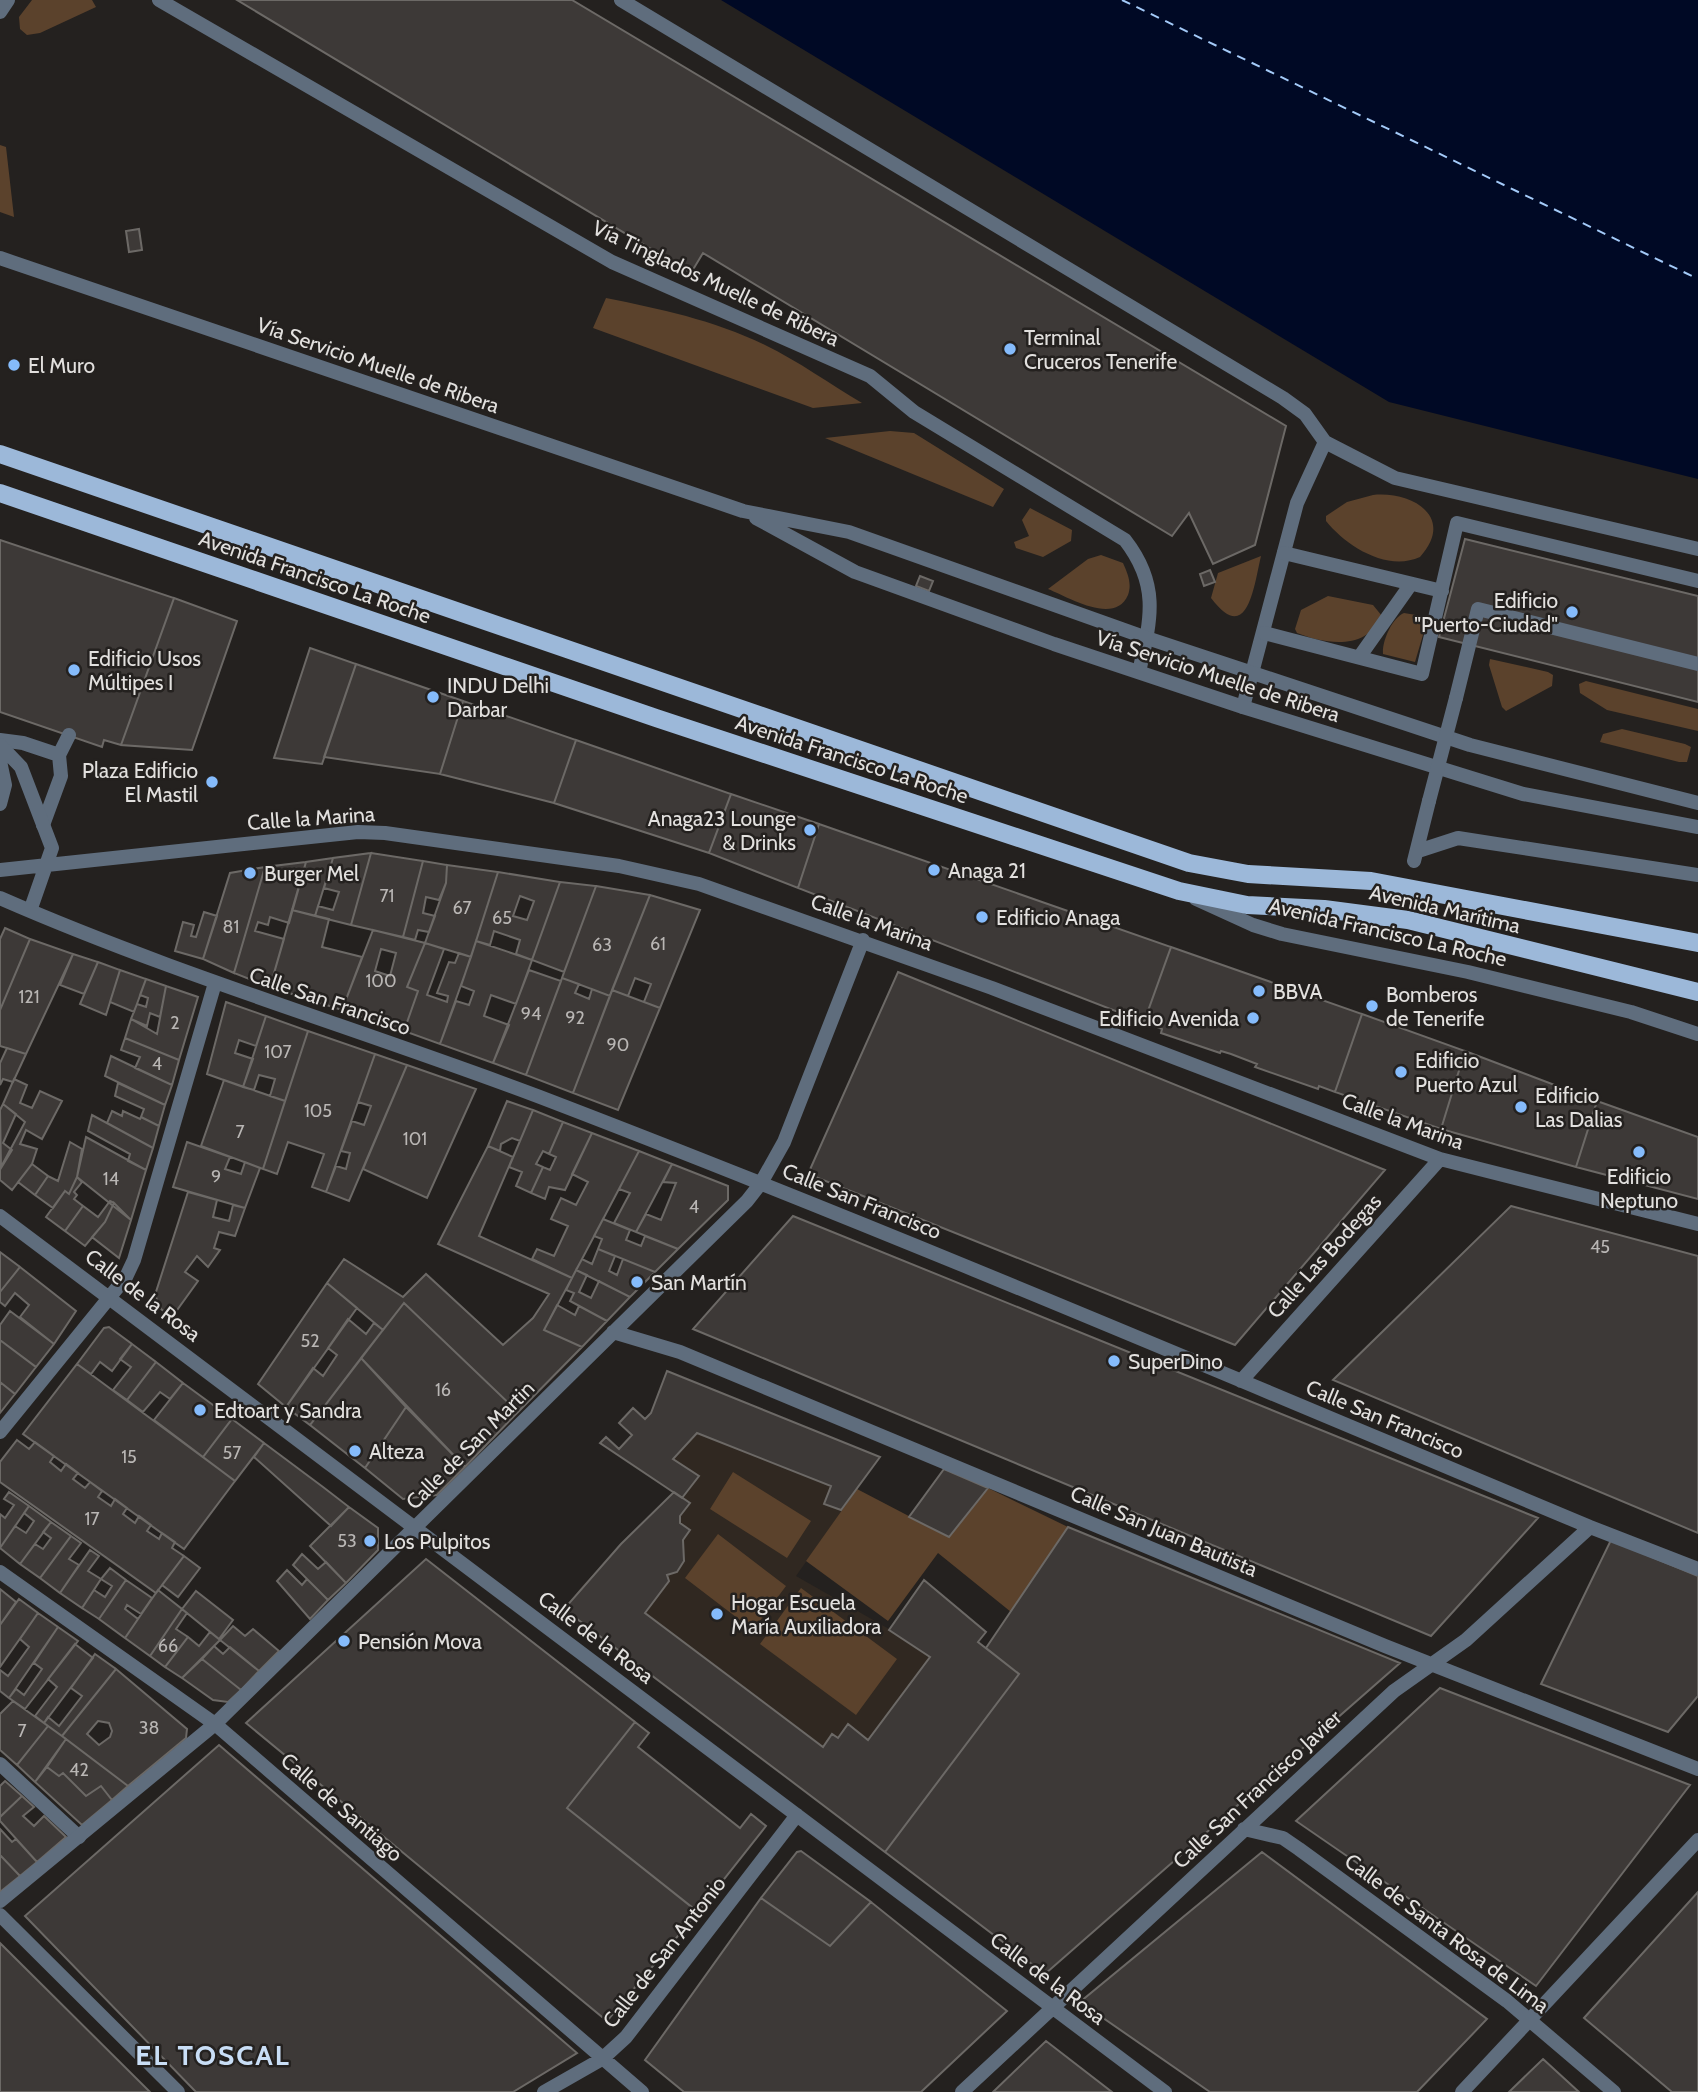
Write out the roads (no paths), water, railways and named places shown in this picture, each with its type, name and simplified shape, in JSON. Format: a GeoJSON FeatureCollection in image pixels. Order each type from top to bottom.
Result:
{"type":"FeatureCollection","features":[{"type":"Feature","properties":{"kind":"main road","name":"Avenida Francisco La Roche"},"geometry":{"type":"LineString","coordinates":[[0,454],[1189,863]]}},
{"type":"Feature","properties":{"kind":"main road","name":"Avenida Francisco La Roche"},"geometry":{"type":"LineString","coordinates":[[0,493],[681,726],[1179,891]]}},
{"type":"Feature","properties":{"kind":"main road","name":"Avenida Marítima"},"geometry":{"type":"LineString","coordinates":[[1189,863],[1248,874],[1371,881],[1698,943]]}},
{"type":"Feature","properties":{"kind":"main road","name":"Avenida Marítima"},"geometry":{"type":"LineString","coordinates":[[1179,891],[1247,905],[1337,910],[1408,920],[1698,992]]}},
{"type":"Feature","properties":{"kind":"street"},"geometry":{"type":"LineString","coordinates":[[0,12],[8,0]]}},
{"type":"Feature","properties":{"kind":"street","name":"Vía Tinglados Muelle de Ribera"},"geometry":{"type":"LineString","coordinates":[[159,0],[612,262],[870,376],[914,411],[1125,540],[1137,555],[1150,586],[1147,638]]}},
{"type":"Feature","properties":{"kind":"street"},"geometry":{"type":"LineString","coordinates":[[621,0],[1283,398],[1305,414],[1325,442],[1395,478],[1698,549]]}},
{"type":"Feature","properties":{"kind":"street","name":"Vía Servicio Muelle de Ribera"},"geometry":{"type":"LineString","coordinates":[[0,258],[743,511],[849,532],[1147,638],[1470,745],[1698,803]]}},
{"type":"Feature","properties":{"kind":"street"},"geometry":{"type":"LineString","coordinates":[[1243,707],[1297,503],[1325,442]]}},
{"type":"Feature","properties":{"kind":"street","name":"Vía Servicio Muelle de Ribera"},"geometry":{"type":"LineString","coordinates":[[743,511],[855,572],[1243,707],[1523,794],[1698,827]]}},
{"type":"Feature","properties":{"kind":"street"},"geometry":{"type":"LineString","coordinates":[[1264,633],[1422,674],[1457,523],[1698,581]]}},
{"type":"Feature","properties":{"kind":"street"},"geometry":{"type":"LineString","coordinates":[[1284,553],[1442,591]]}},
{"type":"Feature","properties":{"kind":"street"},"geometry":{"type":"LineString","coordinates":[[1360,656],[1411,584]]}},
{"type":"Feature","properties":{"kind":"street"},"geometry":{"type":"LineString","coordinates":[[1698,664],[1478,608],[1416,856],[1458,838],[1698,875]]}},
{"type":"Feature","properties":{"kind":"street"},"geometry":{"type":"LineString","coordinates":[[1139,672],[1147,638]]}},
{"type":"Feature","properties":{"kind":"street"},"geometry":{"type":"LineString","coordinates":[[43,825],[61,776],[59,755],[69,735]]}},
{"type":"Feature","properties":{"kind":"street"},"geometry":{"type":"LineString","coordinates":[[0,743],[23,743],[59,755]]}},
{"type":"Feature","properties":{"kind":"street"},"geometry":{"type":"LineString","coordinates":[[0,743],[21,766],[51,848],[30,911]]}},
{"type":"Feature","properties":{"kind":"street"},"geometry":{"type":"LineString","coordinates":[[0,761],[5,785],[0,804]]}},
{"type":"Feature","properties":{"kind":"street","name":"Calle la Marina"},"geometry":{"type":"LineString","coordinates":[[0,870],[358,832],[385,833],[665,874],[863,940],[1440,1158],[1698,1224]]}},
{"type":"Feature","properties":{"kind":"street","name":"Avenida Francisco La Roche"},"geometry":{"type":"LineString","coordinates":[[1179,891],[1253,925],[1282,934],[1468,972],[1631,1012],[1698,1034]]}},
{"type":"Feature","properties":{"kind":"street","name":"Calle San Francisco"},"geometry":{"type":"LineString","coordinates":[[0,898],[215,983],[538,1096],[890,1233],[1590,1527],[1698,1569]]}},
{"type":"Feature","properties":{"kind":"street","name":"Calle de San Martin"},"geometry":{"type":"LineString","coordinates":[[0,1901],[215,1724],[761,1184],[783,1142],[863,940]]}},
{"type":"Feature","properties":{"kind":"street"},"geometry":{"type":"LineString","coordinates":[[0,1432],[111,1297],[134,1260],[215,983]]}},
{"type":"Feature","properties":{"kind":"street","name":"Calle Las Bodegas"},"geometry":{"type":"LineString","coordinates":[[1241,1381],[1440,1158]]}},
{"type":"Feature","properties":{"kind":"street","name":"Calle de la Rosa"},"geometry":{"type":"LineString","coordinates":[[0,1216],[1165,2092]]}},
{"type":"Feature","properties":{"kind":"street","name":"Calle San Juan Bautista"},"geometry":{"type":"LineString","coordinates":[[613,1332],[680,1352],[1431,1663],[1698,1769]]}},
{"type":"Feature","properties":{"kind":"street","name":"Calle San Francisco Javier"},"geometry":{"type":"LineString","coordinates":[[962,2092],[1051,2006],[1394,1691],[1466,1640],[1590,1527]]}},
{"type":"Feature","properties":{"kind":"street","name":"Calle de Santiago"},"geometry":{"type":"LineString","coordinates":[[0,1572],[215,1724],[642,2092]]}},
{"type":"Feature","properties":{"kind":"street"},"geometry":{"type":"LineString","coordinates":[[0,1764],[79,1837]]}},
{"type":"Feature","properties":{"kind":"street","name":"Calle de San Antonio"},"geometry":{"type":"LineString","coordinates":[[544,2092],[602,2059],[626,2037],[797,1815]]}},
{"type":"Feature","properties":{"kind":"street","name":"Calle de Santa Rosa de Lima"},"geometry":{"type":"LineString","coordinates":[[1244,1829],[1283,1838],[1531,2021],[1614,2092]]}},
{"type":"Feature","properties":{"kind":"street"},"geometry":{"type":"LineString","coordinates":[[1462,2092],[1698,1840]]}},
{"type":"Feature","properties":{"kind":"street"},"geometry":{"type":"LineString","coordinates":[[0,1914],[178,2092]]}},
{"type":"Feature","properties":{"kind":"water"},"geometry":{"type":"Polygon","coordinates":[[[721,0],[1698,0],[1698,479],[1389,402],[721,0]]]}},
{"type":"Feature","properties":{"kind":"place","name":"Terminal Cruceros Tenerife"},"geometry":{"type":"Point","coordinates":[1010,349]}},
{"type":"Feature","properties":{"kind":"place","name":"El Muro"},"geometry":{"type":"Point","coordinates":[14,365]}},
{"type":"Feature","properties":{"kind":"place","name":"Edificio \"Puerto-Ciudad\""},"geometry":{"type":"Point","coordinates":[1572,612]}},
{"type":"Feature","properties":{"kind":"place","name":"Edificio Usos Múltipes I"},"geometry":{"type":"Point","coordinates":[74,670]}},
{"type":"Feature","properties":{"kind":"place","name":"INDU Delhi Darbar"},"geometry":{"type":"Point","coordinates":[433,697]}},
{"type":"Feature","properties":{"kind":"place","name":"Plaza Edificio El Mastil"},"geometry":{"type":"Point","coordinates":[212,782]}},
{"type":"Feature","properties":{"kind":"place","name":"Anaga23 Lounge & Drinks"},"geometry":{"type":"Point","coordinates":[810,830]}},
{"type":"Feature","properties":{"kind":"place","name":"Anaga 21"},"geometry":{"type":"Point","coordinates":[934,870]}},
{"type":"Feature","properties":{"kind":"place","name":"Burger Mel"},"geometry":{"type":"Point","coordinates":[250,873]}},
{"type":"Feature","properties":{"kind":"place","name":"Edificio Anaga"},"geometry":{"type":"Point","coordinates":[982,917]}},
{"type":"Feature","properties":{"kind":"place","name":"BBVA"},"geometry":{"type":"Point","coordinates":[1259,991]}},
{"type":"Feature","properties":{"kind":"place","name":"Bomberos de Tenerife"},"geometry":{"type":"Point","coordinates":[1372,1006]}},
{"type":"Feature","properties":{"kind":"place","name":"Edificio Avenida"},"geometry":{"type":"Point","coordinates":[1253,1018]}},
{"type":"Feature","properties":{"kind":"place","name":"Edificio Puerto Azul"},"geometry":{"type":"Point","coordinates":[1401,1072]}},
{"type":"Feature","properties":{"kind":"place","name":"Edificio Las Dalias"},"geometry":{"type":"Point","coordinates":[1521,1107]}},
{"type":"Feature","properties":{"kind":"place","name":"Edificio Neptuno"},"geometry":{"type":"Point","coordinates":[1639,1152]}},
{"type":"Feature","properties":{"kind":"place","name":"San Martín"},"geometry":{"type":"Point","coordinates":[637,1282]}},
{"type":"Feature","properties":{"kind":"place","name":"SuperDino"},"geometry":{"type":"Point","coordinates":[1114,1361]}},
{"type":"Feature","properties":{"kind":"place","name":"Edtoart y Sandra"},"geometry":{"type":"Point","coordinates":[200,1410]}},
{"type":"Feature","properties":{"kind":"place","name":"Alteza"},"geometry":{"type":"Point","coordinates":[355,1451]}},
{"type":"Feature","properties":{"kind":"place","name":"Los Pulpitos"},"geometry":{"type":"Point","coordinates":[370,1541]}},
{"type":"Feature","properties":{"kind":"place","name":"Hogar Escuela María Auxiliadora"},"geometry":{"type":"Point","coordinates":[717,1614]}},
{"type":"Feature","properties":{"kind":"place","name":"Pensión Mova"},"geometry":{"type":"Point","coordinates":[344,1641]}},
{"type":"Feature","properties":{"kind":"district","name":"EL TOSCAL"},"geometry":{"type":"Point","coordinates":[213,2055]}}]}
